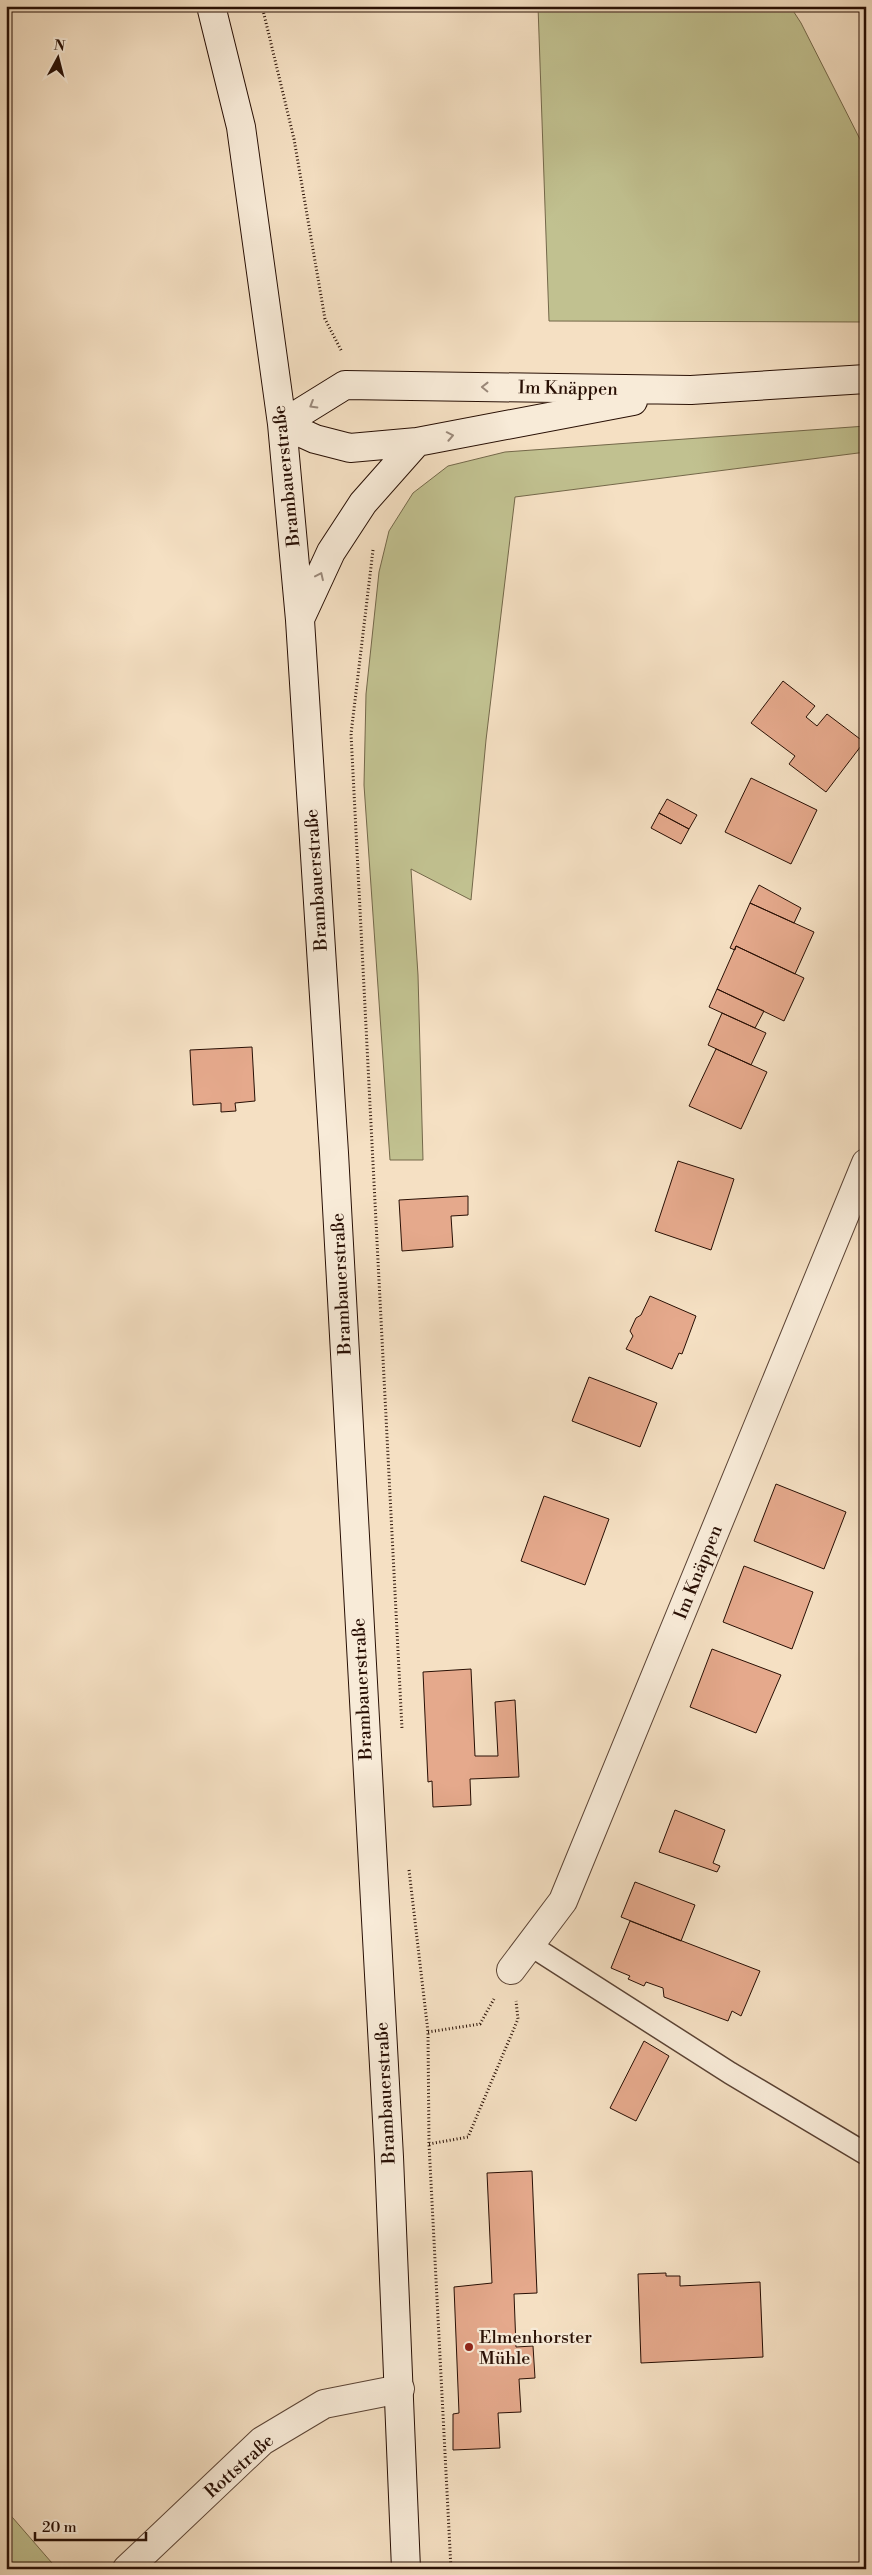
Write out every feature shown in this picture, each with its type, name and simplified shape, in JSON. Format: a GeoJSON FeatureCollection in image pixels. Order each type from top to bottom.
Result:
{"type":"FeatureCollection","features":[{"type":"Feature","properties":{"kind":"main road","name":"Brambauerstraße"},"geometry":{"type":"LineString","coordinates":[[212,6],[241,127],[282,424],[300,620],[335,1173],[400,2389],[406,2569]]}},
{"type":"Feature","properties":{"kind":"main road","name":"Im Knäppen"},"geometry":{"type":"LineString","coordinates":[[345,385],[691,390],[866,379]]}},
{"type":"Feature","properties":{"kind":"main road"},"geometry":{"type":"LineString","coordinates":[[282,424],[345,385]]}},
{"type":"Feature","properties":{"kind":"main road"},"geometry":{"type":"LineString","coordinates":[[282,424],[315,439],[350,448],[417,442],[691,390]]}},
{"type":"Feature","properties":{"kind":"main road"},"geometry":{"type":"LineString","coordinates":[[300,620],[331,552],[362,502],[417,442]]}},
{"type":"Feature","properties":{"kind":"main road","name":"Im Knäppen"},"geometry":{"type":"LineString","coordinates":[[511,1970],[563,1901],[866,1163]]}},
{"type":"Feature","properties":{"kind":"main road","name":"Rottstraße"},"geometry":{"type":"LineString","coordinates":[[127,2569],[262,2440],[324,2404],[400,2389]]}},
{"type":"Feature","properties":{"kind":"lane"},"geometry":{"type":"LineString","coordinates":[[530,1946],[730,2073],[866,2154]]}},
{"type":"Feature","properties":{"kind":"path"},"geometry":{"type":"LineString","coordinates":[[262,6],[294,139],[325,319],[342,351],[345,385]]}},
{"type":"Feature","properties":{"kind":"path"},"geometry":{"type":"LineString","coordinates":[[362,502],[375,531],[351,734],[402,1732]]}},
{"type":"Feature","properties":{"kind":"path"},"geometry":{"type":"LineString","coordinates":[[408,1861],[428,2032],[429,2144],[452,2569]]}},
{"type":"Feature","properties":{"kind":"path"},"geometry":{"type":"LineString","coordinates":[[428,2032],[480,2024],[511,1970]]}},
{"type":"Feature","properties":{"kind":"path"},"geometry":{"type":"LineString","coordinates":[[429,2144],[468,2138],[518,2019],[511,1970]]}},
{"type":"Feature","properties":{"kind":"green space"},"geometry":{"type":"Polygon","coordinates":[[[538,6],[790,6],[801,23],[866,151],[866,322],[549,321],[538,6]]]}},
{"type":"Feature","properties":{"kind":"green space"},"geometry":{"type":"Polygon","coordinates":[[[866,426],[866,452],[515,497],[486,740],[471,900],[411,869],[418,975],[423,1160],[390,1160],[364,785],[366,694],[379,572],[389,531],[413,493],[448,466],[505,452],[866,426]]]}},
{"type":"Feature","properties":{"kind":"green space"},"geometry":{"type":"Polygon","coordinates":[[[6,2510],[52,2563],[43,2569],[6,2569],[6,2510]]]}},
{"type":"Feature","properties":{"kind":"building"},"geometry":{"type":"Polygon","coordinates":[[[783,681],[815,706],[806,717],[817,726],[827,714],[864,742],[826,792],[789,764],[795,756],[751,723],[783,681]]]}},
{"type":"Feature","properties":{"kind":"building"},"geometry":{"type":"Polygon","coordinates":[[[751,778],[817,810],[791,864],[725,832],[751,778]]]}},
{"type":"Feature","properties":{"kind":"building"},"geometry":{"type":"Polygon","coordinates":[[[667,799],[697,815],[689,829],[659,813],[667,799]]]}},
{"type":"Feature","properties":{"kind":"building"},"geometry":{"type":"Polygon","coordinates":[[[659,813],[689,829],[681,844],[651,828],[659,813]]]}},
{"type":"Feature","properties":{"kind":"building"},"geometry":{"type":"Polygon","coordinates":[[[759,885],[801,908],[794,923],[750,903],[759,885]]]}},
{"type":"Feature","properties":{"kind":"building"},"geometry":{"type":"Polygon","coordinates":[[[750,903],[814,932],[795,974],[736,946],[735,950],[730,948],[750,903]]]}},
{"type":"Feature","properties":{"kind":"building"},"geometry":{"type":"Polygon","coordinates":[[[736,946],[804,978],[784,1021],[717,989],[736,946]]]}},
{"type":"Feature","properties":{"kind":"building"},"geometry":{"type":"Polygon","coordinates":[[[717,989],[764,1011],[755,1028],[709,1007],[717,989]]]}},
{"type":"Feature","properties":{"kind":"building"},"geometry":{"type":"Polygon","coordinates":[[[722,1013],[766,1033],[751,1065],[708,1045],[722,1013]]]}},
{"type":"Feature","properties":{"kind":"building"},"geometry":{"type":"Polygon","coordinates":[[[252,1047],[255,1101],[235,1103],[236,1111],[221,1112],[221,1103],[193,1105],[190,1050],[252,1047]]]}},
{"type":"Feature","properties":{"kind":"building"},"geometry":{"type":"Polygon","coordinates":[[[716,1049],[767,1072],[741,1129],[689,1106],[716,1049]]]}},
{"type":"Feature","properties":{"kind":"building"},"geometry":{"type":"Polygon","coordinates":[[[678,1161],[734,1179],[711,1250],[655,1231],[678,1161]]]}},
{"type":"Feature","properties":{"kind":"building"},"geometry":{"type":"Polygon","coordinates":[[[468,1196],[468,1215],[451,1216],[453,1247],[402,1251],[399,1200],[468,1196]]]}},
{"type":"Feature","properties":{"kind":"building"},"geometry":{"type":"Polygon","coordinates":[[[650,1296],[696,1316],[682,1354],[679,1353],[672,1369],[626,1349],[633,1336],[630,1331],[636,1318],[641,1315],[650,1296]]]}},
{"type":"Feature","properties":{"kind":"building"},"geometry":{"type":"Polygon","coordinates":[[[589,1377],[657,1403],[640,1447],[572,1421],[589,1377]]]}},
{"type":"Feature","properties":{"kind":"building"},"geometry":{"type":"Polygon","coordinates":[[[776,1484],[846,1512],[824,1569],[754,1541],[776,1484]]]}},
{"type":"Feature","properties":{"kind":"building"},"geometry":{"type":"Polygon","coordinates":[[[544,1496],[609,1519],[585,1585],[521,1561],[544,1496]]]}},
{"type":"Feature","properties":{"kind":"building"},"geometry":{"type":"Polygon","coordinates":[[[744,1566],[813,1592],[792,1649],[723,1622],[744,1566]]]}},
{"type":"Feature","properties":{"kind":"building"},"geometry":{"type":"Polygon","coordinates":[[[712,1649],[781,1675],[756,1733],[690,1707],[712,1649]]]}},
{"type":"Feature","properties":{"kind":"building"},"geometry":{"type":"Polygon","coordinates":[[[471,1669],[475,1756],[498,1756],[495,1702],[515,1700],[519,1777],[470,1779],[471,1805],[433,1807],[432,1781],[428,1782],[423,1672],[471,1669]]]}},
{"type":"Feature","properties":{"kind":"building"},"geometry":{"type":"Polygon","coordinates":[[[675,1810],[725,1830],[713,1863],[720,1866],[717,1872],[659,1852],[675,1810]]]}},
{"type":"Feature","properties":{"kind":"building"},"geometry":{"type":"Polygon","coordinates":[[[635,1882],[695,1905],[681,1941],[621,1917],[635,1882]]]}},
{"type":"Feature","properties":{"kind":"building"},"geometry":{"type":"Polygon","coordinates":[[[630,1921],[760,1971],[741,2016],[732,2011],[728,2021],[664,1997],[663,1988],[646,1982],[644,1986],[628,1979],[630,1976],[611,1968],[630,1921]]]}},
{"type":"Feature","properties":{"kind":"building"},"geometry":{"type":"Polygon","coordinates":[[[644,2041],[669,2056],[636,2121],[610,2108],[644,2041]]]}},
{"type":"Feature","properties":{"kind":"building"},"geometry":{"type":"Polygon","coordinates":[[[532,2171],[537,2293],[514,2294],[516,2347],[533,2346],[535,2378],[519,2379],[521,2412],[498,2413],[500,2448],[453,2450],[453,2414],[459,2413],[454,2287],[492,2283],[487,2173],[532,2171]]]}},
{"type":"Feature","properties":{"kind":"building"},"geometry":{"type":"Polygon","coordinates":[[[666,2273],[666,2276],[680,2276],[680,2286],[760,2282],[763,2357],[641,2363],[638,2274],[666,2273]]]}},
{"type":"Feature","properties":{"kind":"place","name":"Elmenhorster Mühle"},"geometry":{"type":"Point","coordinates":[469,2347]}}]}
